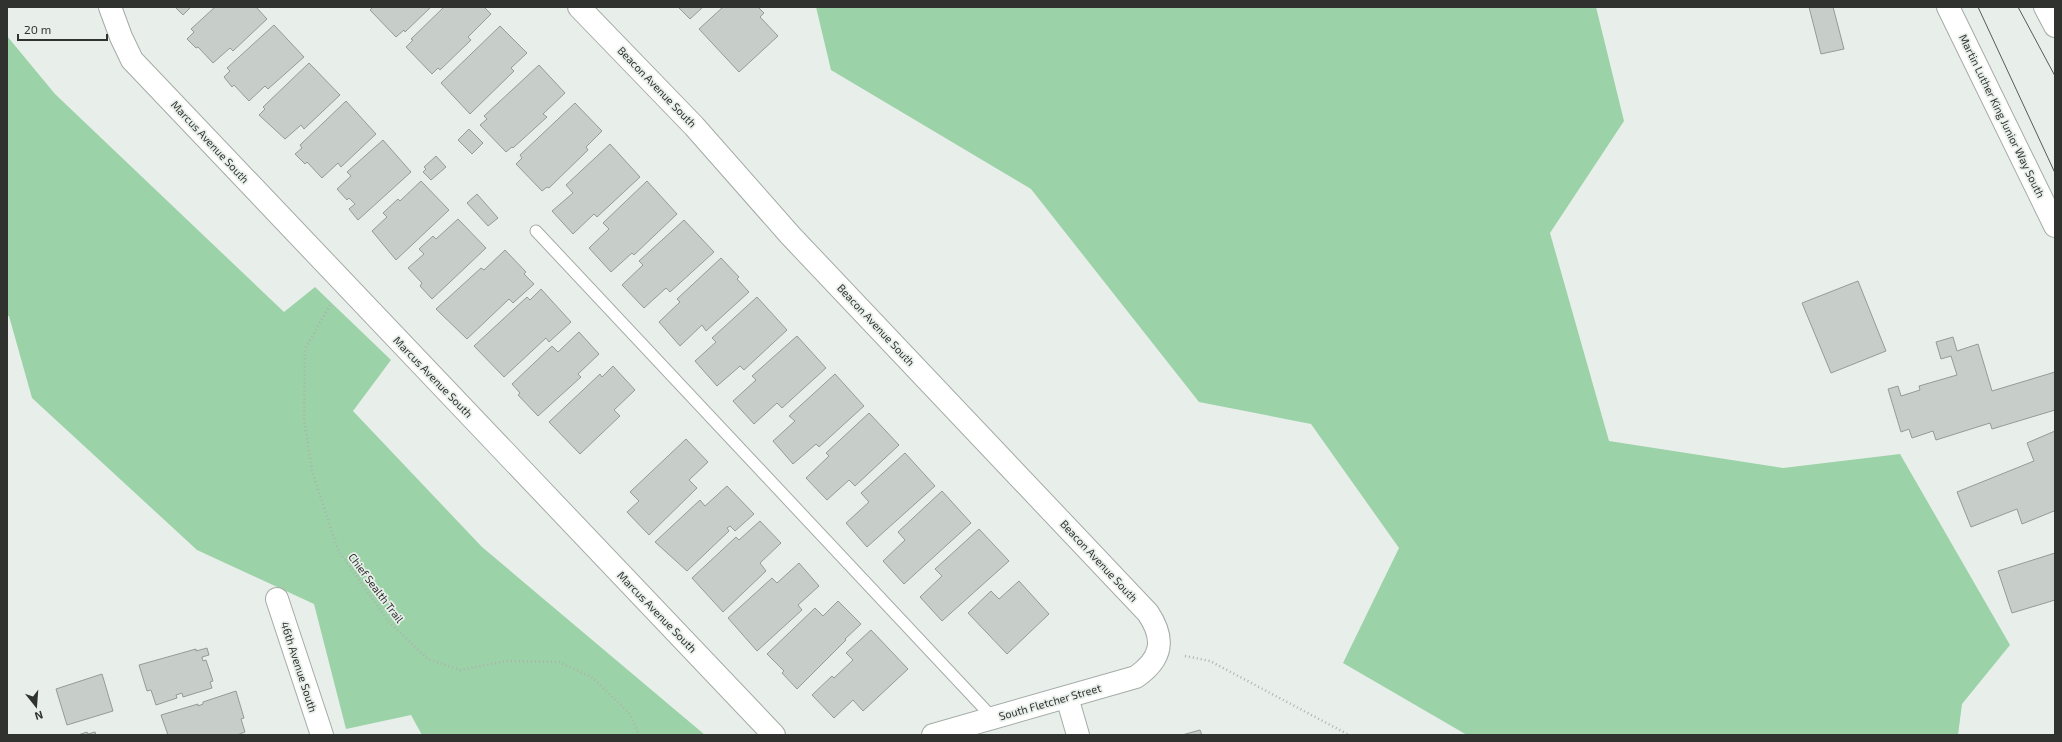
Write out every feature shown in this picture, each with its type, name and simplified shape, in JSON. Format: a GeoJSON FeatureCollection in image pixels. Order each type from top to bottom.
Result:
{"type":"FeatureCollection","features":[{"type":"Feature","properties":{"kind":"street","name":"Marcus Avenue South"},"geometry":{"type":"LineString","coordinates":[[110,7],[121,37],[132,60],[774,735]]}},
{"type":"Feature","properties":{"kind":"street","name":"Beacon Avenue South"},"geometry":{"type":"LineString","coordinates":[[579,7],[694,126],[795,240],[1148,613],[1159,635],[1157,652]]}},
{"type":"Feature","properties":{"kind":"street","name":"Martin Luther King Junior Way South"},"geometry":{"type":"LineString","coordinates":[[1948,7],[2055,226]]}},
{"type":"Feature","properties":{"kind":"street"},"geometry":{"type":"LineString","coordinates":[[2045,7],[2055,26]]}},
{"type":"Feature","properties":{"kind":"street","name":"46th Avenue South"},"geometry":{"type":"LineString","coordinates":[[277,599],[322,735]]}},
{"type":"Feature","properties":{"kind":"street","name":"South Fletcher Street"},"geometry":{"type":"LineString","coordinates":[[933,735],[1136,677],[1150,667],[1157,652]]}},
{"type":"Feature","properties":{"kind":"street"},"geometry":{"type":"LineString","coordinates":[[1067,697],[1078,735]]}},
{"type":"Feature","properties":{"kind":"lane"},"geometry":{"type":"LineString","coordinates":[[536,231],[993,718]]}},
{"type":"Feature","properties":{"kind":"path","name":"Chief Sealth Trail"},"geometry":{"type":"LineString","coordinates":[[342,282],[305,349],[304,412],[312,472],[338,550],[388,621],[428,659],[460,670],[506,661],[559,662],[593,678],[630,714],[640,735]]}},
{"type":"Feature","properties":{"kind":"path"},"geometry":{"type":"LineString","coordinates":[[1157,652],[1210,661],[1349,735]]}},
{"type":"Feature","properties":{"kind":"green space"},"geometry":{"type":"Polygon","coordinates":[[[816,7],[1596,7],[1624,121],[1550,233],[1609,441],[1783,468],[1900,454],[2010,645],[1962,704],[1958,735],[1467,735],[1343,663],[1399,548],[1311,424],[1199,402],[1031,189],[831,70],[816,7]]]}},
{"type":"Feature","properties":{"kind":"green space"},"geometry":{"type":"Polygon","coordinates":[[[7,36],[55,94],[284,312],[315,287],[391,360],[353,411],[482,547],[705,735],[422,735],[411,715],[346,729],[314,604],[197,550],[32,398],[9,316],[7,316],[7,36]]]}},
{"type":"Feature","properties":{"kind":"building"},"geometry":{"type":"Polygon","coordinates":[[[175,7],[191,7],[183,15],[175,7]]]}},
{"type":"Feature","properties":{"kind":"building"},"geometry":{"type":"Polygon","coordinates":[[[215,7],[256,7],[267,19],[233,51],[230,48],[213,63],[198,47],[196,48],[187,39],[194,32],[191,29],[215,7]]]}},
{"type":"Feature","properties":{"kind":"building"},"geometry":{"type":"Polygon","coordinates":[[[373,7],[431,7],[405,32],[404,30],[396,37],[370,10],[373,7]]]}},
{"type":"Feature","properties":{"kind":"building"},"geometry":{"type":"Polygon","coordinates":[[[444,7],[484,7],[491,14],[468,37],[471,40],[440,70],[438,68],[432,74],[406,47],[413,40],[411,39],[444,7]]]}},
{"type":"Feature","properties":{"kind":"building"},"geometry":{"type":"Polygon","coordinates":[[[678,7],[703,7],[690,19],[678,7]]]}},
{"type":"Feature","properties":{"kind":"building"},"geometry":{"type":"Polygon","coordinates":[[[723,7],[758,7],[764,13],[760,17],[778,36],[739,72],[699,29],[723,7]]]}},
{"type":"Feature","properties":{"kind":"building"},"geometry":{"type":"Polygon","coordinates":[[[1809,7],[1833,7],[1844,49],[1821,54],[1809,7]]]}},
{"type":"Feature","properties":{"kind":"building"},"geometry":{"type":"Polygon","coordinates":[[[274,25],[304,57],[268,89],[265,86],[249,101],[234,85],[232,87],[224,77],[230,71],[227,68],[274,25]]]}},
{"type":"Feature","properties":{"kind":"building"},"geometry":{"type":"Polygon","coordinates":[[[500,26],[527,53],[511,68],[514,71],[470,114],[441,83],[500,26]]]}},
{"type":"Feature","properties":{"kind":"building"},"geometry":{"type":"Polygon","coordinates":[[[309,63],[340,95],[304,129],[301,125],[285,139],[259,115],[265,109],[263,107],[309,63]]]}},
{"type":"Feature","properties":{"kind":"building"},"geometry":{"type":"Polygon","coordinates":[[[539,65],[565,93],[543,114],[547,117],[513,148],[512,147],[506,152],[480,125],[487,119],[484,116],[539,65]]]}},
{"type":"Feature","properties":{"kind":"building"},"geometry":{"type":"Polygon","coordinates":[[[346,101],[376,134],[341,167],[338,163],[322,178],[307,162],[305,164],[295,154],[302,148],[300,145],[346,101]]]}},
{"type":"Feature","properties":{"kind":"building"},"geometry":{"type":"Polygon","coordinates":[[[575,103],[602,131],[586,147],[588,150],[549,188],[547,187],[542,191],[516,164],[522,158],[520,155],[575,103]]]}},
{"type":"Feature","properties":{"kind":"building"},"geometry":{"type":"Polygon","coordinates":[[[469,129],[483,143],[472,154],[458,140],[469,129]]]}},
{"type":"Feature","properties":{"kind":"building"},"geometry":{"type":"Polygon","coordinates":[[[383,140],[411,172],[358,220],[349,209],[355,204],[349,198],[347,200],[337,189],[351,176],[347,172],[383,140]]]}},
{"type":"Feature","properties":{"kind":"building"},"geometry":{"type":"Polygon","coordinates":[[[610,144],[640,177],[597,217],[594,214],[573,234],[552,211],[573,193],[566,185],[610,144]]]}},
{"type":"Feature","properties":{"kind":"building"},"geometry":{"type":"Polygon","coordinates":[[[436,156],[446,167],[431,180],[423,172],[426,169],[424,167],[436,156]]]}},
{"type":"Feature","properties":{"kind":"building"},"geometry":{"type":"Polygon","coordinates":[[[421,181],[449,210],[396,260],[372,231],[387,217],[383,213],[398,199],[400,201],[421,181]]]}},
{"type":"Feature","properties":{"kind":"building"},"geometry":{"type":"Polygon","coordinates":[[[647,181],[677,214],[634,255],[632,253],[611,272],[589,248],[609,229],[603,223],[647,181]]]}},
{"type":"Feature","properties":{"kind":"building"},"geometry":{"type":"Polygon","coordinates":[[[477,194],[498,218],[488,226],[467,203],[477,194]]]}},
{"type":"Feature","properties":{"kind":"building"},"geometry":{"type":"Polygon","coordinates":[[[458,219],[486,248],[432,299],[420,286],[422,283],[408,268],[424,254],[419,249],[433,236],[436,239],[458,219]]]}},
{"type":"Feature","properties":{"kind":"building"},"geometry":{"type":"Polygon","coordinates":[[[684,220],[714,252],[670,292],[666,288],[644,308],[622,285],[643,265],[639,261],[684,220]]]}},
{"type":"Feature","properties":{"kind":"building"},"geometry":{"type":"Polygon","coordinates":[[[505,250],[526,272],[524,274],[534,284],[513,303],[509,299],[467,339],[436,309],[481,268],[484,270],[505,250]]]}},
{"type":"Feature","properties":{"kind":"building"},"geometry":{"type":"Polygon","coordinates":[[[721,258],[739,277],[737,279],[749,292],[706,331],[702,325],[680,346],[659,322],[680,302],[677,299],[721,258]]]}},
{"type":"Feature","properties":{"kind":"building"},"geometry":{"type":"Polygon","coordinates":[[[1858,281],[1886,351],[1831,373],[1802,303],[1858,281]]]}},
{"type":"Feature","properties":{"kind":"building"},"geometry":{"type":"Polygon","coordinates":[[[541,289],[571,322],[549,342],[546,338],[504,377],[474,346],[527,297],[530,300],[541,289]]]}},
{"type":"Feature","properties":{"kind":"building"},"geometry":{"type":"Polygon","coordinates":[[[757,297],[787,330],[744,370],[740,366],[717,386],[695,361],[716,342],[712,338],[757,297]]]}},
{"type":"Feature","properties":{"kind":"building"},"geometry":{"type":"Polygon","coordinates":[[[579,332],[599,354],[578,374],[581,377],[538,416],[518,395],[520,393],[512,384],[552,346],[558,352],[579,332]]]}},
{"type":"Feature","properties":{"kind":"building"},"geometry":{"type":"Polygon","coordinates":[[[797,336],[826,368],[782,408],[777,403],[754,424],[733,401],[756,380],[752,376],[797,336]]]}},
{"type":"Feature","properties":{"kind":"building"},"geometry":{"type":"Polygon","coordinates":[[[1953,337],[1957,351],[1978,344],[1992,391],[2055,372],[2055,410],[1992,429],[1990,423],[1936,440],[1933,431],[1912,438],[1909,429],[1901,432],[1888,389],[1898,386],[1901,396],[1920,390],[1919,386],[1957,375],[1951,356],[1941,359],[1936,342],[1953,337]]]}},
{"type":"Feature","properties":{"kind":"building"},"geometry":{"type":"Polygon","coordinates":[[[613,366],[635,390],[614,410],[620,416],[580,454],[549,422],[600,374],[602,377],[613,366]]]}},
{"type":"Feature","properties":{"kind":"building"},"geometry":{"type":"Polygon","coordinates":[[[835,374],[864,406],[819,447],[816,444],[793,464],[773,441],[795,421],[789,416],[835,374]]]}},
{"type":"Feature","properties":{"kind":"building"},"geometry":{"type":"Polygon","coordinates":[[[869,413],[899,445],[855,486],[849,480],[827,500],[806,478],[829,456],[826,453],[869,413]]]}},
{"type":"Feature","properties":{"kind":"building"},"geometry":{"type":"Polygon","coordinates":[[[2055,431],[2055,514],[2054,511],[2022,524],[2017,509],[1971,527],[1957,492],[2034,461],[2027,443],[2055,431]]]}},
{"type":"Feature","properties":{"kind":"building"},"geometry":{"type":"Polygon","coordinates":[[[686,439],[708,462],[689,480],[697,488],[649,535],[627,512],[639,501],[630,492],[686,439]]]}},
{"type":"Feature","properties":{"kind":"building"},"geometry":{"type":"Polygon","coordinates":[[[905,453],[935,486],[867,547],[846,523],[869,502],[861,493],[905,453]]]}},
{"type":"Feature","properties":{"kind":"building"},"geometry":{"type":"Polygon","coordinates":[[[727,486],[754,514],[735,531],[730,526],[727,528],[729,531],[687,571],[655,542],[700,500],[705,506],[727,486]]]}},
{"type":"Feature","properties":{"kind":"building"},"geometry":{"type":"Polygon","coordinates":[[[942,491],[971,523],[904,584],[883,561],[905,540],[898,532],[942,491]]]}},
{"type":"Feature","properties":{"kind":"building"},"geometry":{"type":"Polygon","coordinates":[[[760,521],[781,543],[760,563],[766,571],[723,612],[692,578],[736,537],[739,540],[760,521]]]}},
{"type":"Feature","properties":{"kind":"building"},"geometry":{"type":"Polygon","coordinates":[[[979,529],[1009,561],[942,621],[920,597],[942,576],[935,569],[979,529]]]}},
{"type":"Feature","properties":{"kind":"building"},"geometry":{"type":"Polygon","coordinates":[[[2055,553],[2055,600],[2012,613],[1998,571],[2055,553]]]}},
{"type":"Feature","properties":{"kind":"building"},"geometry":{"type":"Polygon","coordinates":[[[799,563],[819,586],[798,605],[802,610],[757,651],[728,618],[772,578],[777,583],[799,563]]]}},
{"type":"Feature","properties":{"kind":"building"},"geometry":{"type":"Polygon","coordinates":[[[1019,581],[1049,614],[1007,654],[968,613],[991,591],[999,599],[1019,581]]]}},
{"type":"Feature","properties":{"kind":"building"},"geometry":{"type":"Polygon","coordinates":[[[838,601],[861,624],[797,689],[782,673],[784,671],[767,654],[815,608],[823,616],[838,601]]]}},
{"type":"Feature","properties":{"kind":"building"},"geometry":{"type":"Polygon","coordinates":[[[871,630],[908,669],[863,711],[853,700],[834,718],[812,695],[832,676],[834,678],[853,660],[846,653],[871,630]]]}},
{"type":"Feature","properties":{"kind":"building"},"geometry":{"type":"Polygon","coordinates":[[[207,648],[209,655],[202,657],[203,661],[206,660],[213,681],[210,682],[212,688],[183,697],[182,693],[176,695],[177,698],[156,705],[151,690],[147,691],[139,665],[196,649],[196,651],[207,648]]]}},
{"type":"Feature","properties":{"kind":"building"},"geometry":{"type":"Polygon","coordinates":[[[102,674],[113,711],[67,725],[56,689],[102,674]]]}},
{"type":"Feature","properties":{"kind":"building"},"geometry":{"type":"Polygon","coordinates":[[[236,691],[244,718],[241,719],[245,732],[237,735],[168,735],[161,715],[198,704],[198,706],[203,704],[203,702],[236,691]]]}},
{"type":"Feature","properties":{"kind":"building"},"geometry":{"type":"Polygon","coordinates":[[[1200,730],[1202,735],[1182,735],[1200,730]]]}},
{"type":"Feature","properties":{"kind":"building"},"geometry":{"type":"Polygon","coordinates":[[[87,732],[88,734],[95,732],[96,735],[78,735],[87,732]]]}},
{"type":"Feature","properties":{"kind":"tram line"},"geometry":{"type":"LineString","coordinates":[[1978,7],[2055,173]]}},
{"type":"Feature","properties":{"kind":"tram line"},"geometry":{"type":"LineString","coordinates":[[2018,7],[2055,76]]}}]}
